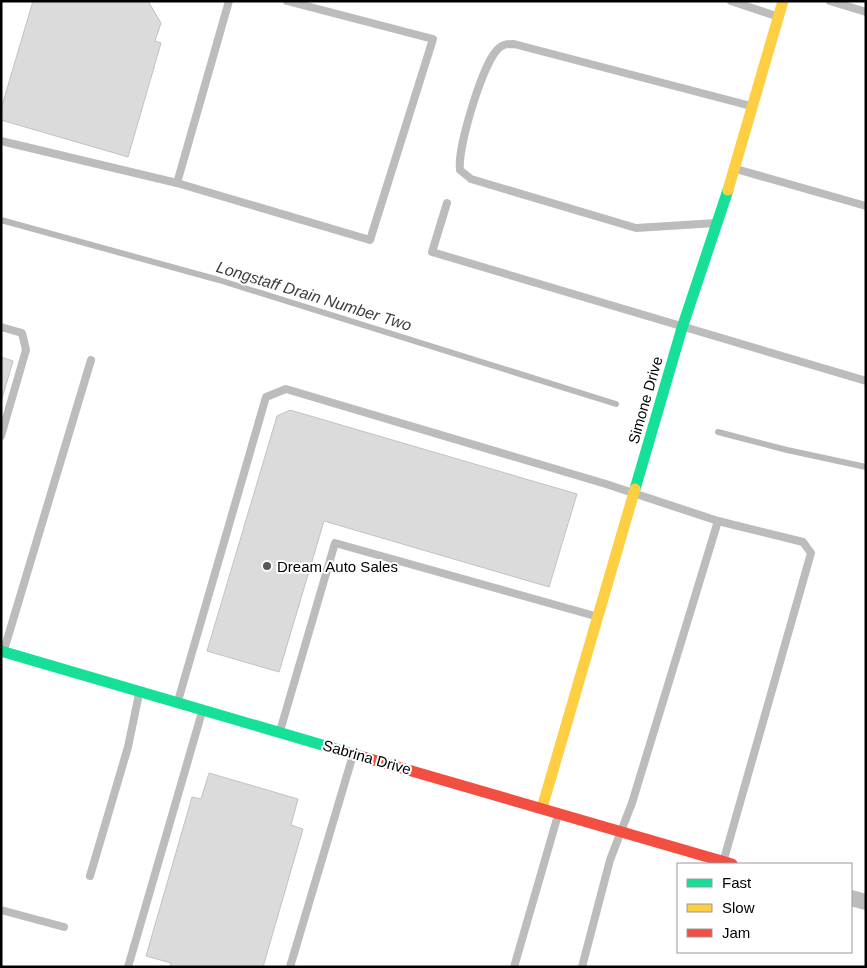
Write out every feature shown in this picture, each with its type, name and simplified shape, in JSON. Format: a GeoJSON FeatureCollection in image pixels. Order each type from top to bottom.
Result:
{"type":"FeatureCollection","features":[{"type":"Feature","properties":{"kind":"street","name":"Simone Drive"},"geometry":{"type":"LineString","coordinates":[[542,808],[682,328],[718,223],[783,1]]}},
{"type":"Feature","properties":{"kind":"street","name":"Sabrina Drive"},"geometry":{"type":"LineString","coordinates":[[2,652],[728,863]]}},
{"type":"Feature","properties":{"kind":"street"},"geometry":{"type":"LineString","coordinates":[[852,898],[866,902]]}},
{"type":"Feature","properties":{"kind":"lane"},"geometry":{"type":"LineString","coordinates":[[177,183],[229,1]]}},
{"type":"Feature","properties":{"kind":"lane"},"geometry":{"type":"LineString","coordinates":[[1,141],[177,183],[370,240],[433,39],[287,1]]}},
{"type":"Feature","properties":{"kind":"lane"},"geometry":{"type":"LineString","coordinates":[[731,1],[778,17]]}},
{"type":"Feature","properties":{"kind":"lane"},"geometry":{"type":"LineString","coordinates":[[830,1],[866,12]]}},
{"type":"Feature","properties":{"kind":"lane"},"geometry":{"type":"LineString","coordinates":[[718,223],[636,228],[616,224],[465,176],[459,162],[462,144],[486,66],[498,48],[506,44],[514,44],[752,106]]}},
{"type":"Feature","properties":{"kind":"lane"},"geometry":{"type":"LineString","coordinates":[[734,168],[866,206]]}},
{"type":"Feature","properties":{"kind":"lane"},"geometry":{"type":"LineString","coordinates":[[447,203],[432,252],[866,382]]}},
{"type":"Feature","properties":{"kind":"lane"},"geometry":{"type":"LineString","coordinates":[[1,327],[22,333],[26,350],[1,436]]}},
{"type":"Feature","properties":{"kind":"lane"},"geometry":{"type":"LineString","coordinates":[[2,652],[91,360]]}},
{"type":"Feature","properties":{"kind":"lane"},"geometry":{"type":"LineString","coordinates":[[178,703],[266,397],[286,389],[718,521],[803,542],[811,553],[728,863]]}},
{"type":"Feature","properties":{"kind":"lane"},"geometry":{"type":"LineString","coordinates":[[582,967],[610,860],[632,803],[718,521]]}},
{"type":"Feature","properties":{"kind":"lane"},"geometry":{"type":"LineString","coordinates":[[280,733],[335,542],[598,617]]}},
{"type":"Feature","properties":{"kind":"lane"},"geometry":{"type":"LineString","coordinates":[[90,876],[128,747],[139,692]]}},
{"type":"Feature","properties":{"kind":"lane"},"geometry":{"type":"LineString","coordinates":[[128,967],[202,710]]}},
{"type":"Feature","properties":{"kind":"lane"},"geometry":{"type":"LineString","coordinates":[[290,967],[354,753]]}},
{"type":"Feature","properties":{"kind":"lane"},"geometry":{"type":"LineString","coordinates":[[514,967],[559,813]]}},
{"type":"Feature","properties":{"kind":"lane"},"geometry":{"type":"LineString","coordinates":[[1,910],[64,927]]}},
{"type":"Feature","properties":{"kind":"building"},"geometry":{"type":"Polygon","coordinates":[[[33,1],[148,1],[161,23],[155,41],[161,43],[128,157],[1,120],[1,109],[33,1]]]}},
{"type":"Feature","properties":{"kind":"building"},"geometry":{"type":"Polygon","coordinates":[[[1,357],[13,361],[1,402],[1,357]]]}},
{"type":"Feature","properties":{"kind":"building"},"geometry":{"type":"Polygon","coordinates":[[[290,410],[577,494],[549,587],[324,521],[279,672],[207,651],[277,416],[290,410]]]}},
{"type":"Feature","properties":{"kind":"building"},"geometry":{"type":"Polygon","coordinates":[[[209,773],[298,799],[291,825],[303,829],[263,967],[170,967],[171,963],[146,956],[192,797],[201,799],[209,773]]]}},
{"type":"Feature","properties":{"kind":"waterway","name":"Longstaff Drain Number Two"},"geometry":{"type":"LineString","coordinates":[[1,220],[219,280],[616,404]]}},
{"type":"Feature","properties":{"kind":"waterway","name":"Longstaff Drain Number Two"},"geometry":{"type":"LineString","coordinates":[[718,432],[787,450],[866,467]]}},
{"type":"Feature","properties":{"kind":"traffic: fast"},"geometry":{"type":"LineString","coordinates":[[635,489],[682,328],[728,190]]}},
{"type":"Feature","properties":{"kind":"traffic: fast"},"geometry":{"type":"LineString","coordinates":[[1,651],[353,754]]}},
{"type":"Feature","properties":{"kind":"traffic: slow"},"geometry":{"type":"LineString","coordinates":[[728,190],[783,1]]}},
{"type":"Feature","properties":{"kind":"traffic: slow"},"geometry":{"type":"LineString","coordinates":[[542,808],[635,489]]}},
{"type":"Feature","properties":{"kind":"traffic: jam"},"geometry":{"type":"LineString","coordinates":[[353,754],[729,863]]}},
{"type":"Feature","properties":{"kind":"place","name":"Dream Auto Sales"},"geometry":{"type":"Point","coordinates":[267,566]}}]}
